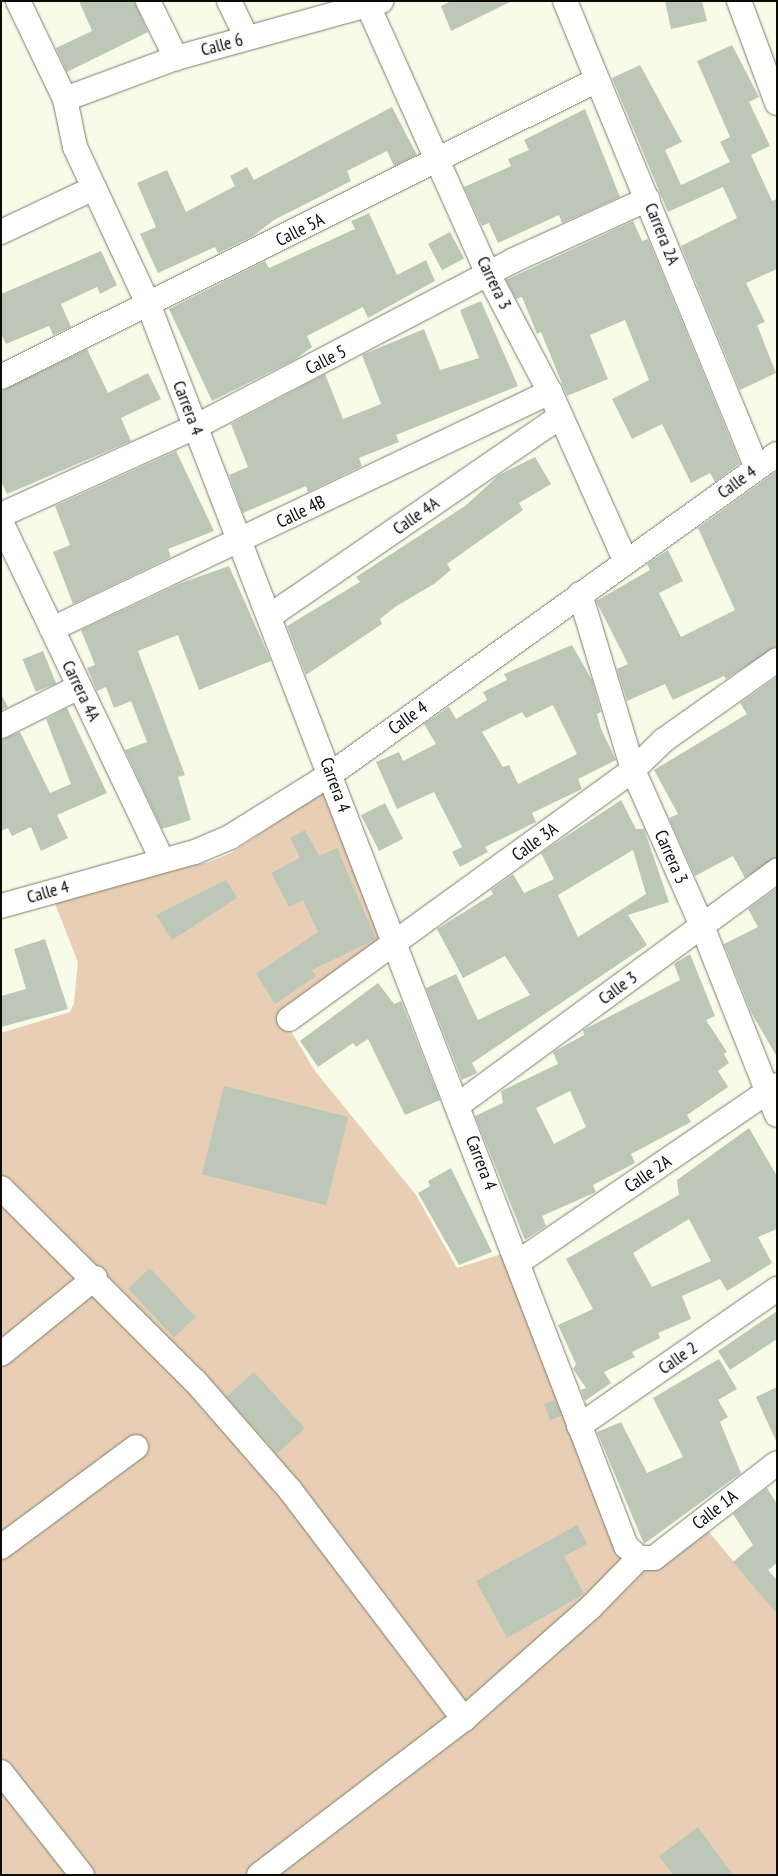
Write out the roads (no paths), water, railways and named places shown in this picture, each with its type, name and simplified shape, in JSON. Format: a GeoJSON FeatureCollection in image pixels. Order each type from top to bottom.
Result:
{"type":"FeatureCollection","features":[{"type":"Feature","properties":{"kind":"street","name":"Carrera 4"},"geometry":{"type":"LineString","coordinates":[[18,1],[65,99],[75,147],[149,306],[239,542],[270,616],[331,774],[393,946],[520,1262],[579,1426],[626,1546],[646,1558]]}},
{"type":"Feature","properties":{"kind":"street"},"geometry":{"type":"LineString","coordinates":[[148,1],[176,58]]}},
{"type":"Feature","properties":{"kind":"street"},"geometry":{"type":"LineString","coordinates":[[229,1],[247,38]]}},
{"type":"Feature","properties":{"kind":"street","name":"Carrera 2A"},"geometry":{"type":"LineString","coordinates":[[565,1],[758,468]]}},
{"type":"Feature","properties":{"kind":"street"},"geometry":{"type":"LineString","coordinates":[[739,1],[777,103]]}},
{"type":"Feature","properties":{"kind":"street","name":"Calle 6"},"geometry":{"type":"LineString","coordinates":[[65,99],[176,58],[372,3]]}},
{"type":"Feature","properties":{"kind":"street","name":"Carrera 3"},"geometry":{"type":"LineString","coordinates":[[372,3],[489,276],[550,392],[626,562]]}},
{"type":"Feature","properties":{"kind":"street","name":"Calle 5A"},"geometry":{"type":"LineString","coordinates":[[1,377],[149,306],[597,80]]}},
{"type":"Feature","properties":{"kind":"street"},"geometry":{"type":"LineString","coordinates":[[1,232],[94,188]]}},
{"type":"Feature","properties":{"kind":"street","name":"Calle 5"},"geometry":{"type":"LineString","coordinates":[[1,515],[195,427],[489,276],[648,199]]}},
{"type":"Feature","properties":{"kind":"street","name":"Calle 4B"},"geometry":{"type":"LineString","coordinates":[[52,630],[550,392]]}},
{"type":"Feature","properties":{"kind":"street","name":"Calle 4A"},"geometry":{"type":"LineString","coordinates":[[270,616],[561,416]]}},
{"type":"Feature","properties":{"kind":"street","name":"Calle 4"},"geometry":{"type":"LineString","coordinates":[[1,906],[162,860],[230,837],[331,774],[777,454]]}},
{"type":"Feature","properties":{"kind":"street","name":"Carrera 4A"},"geometry":{"type":"LineString","coordinates":[[1,522],[8,554],[52,630],[162,860]]}},
{"type":"Feature","properties":{"kind":"street","name":"Carrera 3"},"geometry":{"type":"LineString","coordinates":[[580,594],[633,770],[772,1088],[777,1115]]}},
{"type":"Feature","properties":{"kind":"street","name":"Calle 3A"},"geometry":{"type":"LineString","coordinates":[[289,1019],[393,946],[633,770],[664,740],[777,660]]}},
{"type":"Feature","properties":{"kind":"street"},"geometry":{"type":"LineString","coordinates":[[1,726],[79,687]]}},
{"type":"Feature","properties":{"kind":"street","name":"Calle 3"},"geometry":{"type":"LineString","coordinates":[[458,1105],[777,871]]}},
{"type":"Feature","properties":{"kind":"street","name":"Calle 2A"},"geometry":{"type":"LineString","coordinates":[[520,1262],[772,1088]]}},
{"type":"Feature","properties":{"kind":"street"},"geometry":{"type":"LineString","coordinates":[[2,1191],[96,1278],[196,1382],[290,1490],[464,1719]]}},
{"type":"Feature","properties":{"kind":"street"},"geometry":{"type":"LineString","coordinates":[[1,1354],[96,1278]]}},
{"type":"Feature","properties":{"kind":"street","name":"Calle 2"},"geometry":{"type":"LineString","coordinates":[[579,1426],[777,1289]]}},
{"type":"Feature","properties":{"kind":"street"},"geometry":{"type":"LineString","coordinates":[[1,1547],[136,1447]]}},
{"type":"Feature","properties":{"kind":"street","name":"Calle 1A"},"geometry":{"type":"LineString","coordinates":[[259,1875],[464,1719],[646,1558],[777,1463]]}},
{"type":"Feature","properties":{"kind":"street"},"geometry":{"type":"LineString","coordinates":[[1,1772],[82,1875]]}}]}
